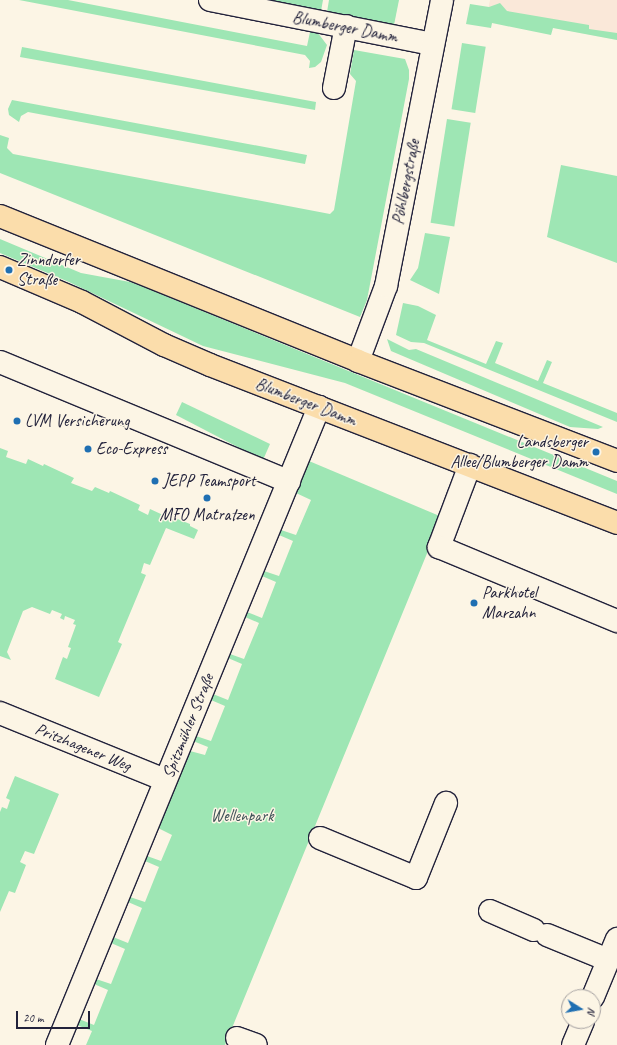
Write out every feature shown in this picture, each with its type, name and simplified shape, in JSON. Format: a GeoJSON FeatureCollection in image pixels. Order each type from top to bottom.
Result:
{"type":"FeatureCollection","features":[{"type":"Feature","properties":{"kind":"main road"},"geometry":{"type":"LineString","coordinates":[[0,216],[358,361],[617,461]]}},
{"type":"Feature","properties":{"kind":"main road","name":"Blumberger Damm"},"geometry":{"type":"LineString","coordinates":[[0,267],[82,302],[164,345],[617,523]]}},
{"type":"Feature","properties":{"kind":"street","name":"Blumberger Damm"},"geometry":{"type":"LineString","coordinates":[[210,0],[433,44]]}},
{"type":"Feature","properties":{"kind":"street","name":"Pöhlbergstraße"},"geometry":{"type":"LineString","coordinates":[[358,361],[386,286],[442,0]]}},
{"type":"Feature","properties":{"kind":"street"},"geometry":{"type":"LineString","coordinates":[[334,88],[346,26]]}},
{"type":"Feature","properties":{"kind":"street"},"geometry":{"type":"LineString","coordinates":[[0,362],[289,482]]}},
{"type":"Feature","properties":{"kind":"street","name":"Spitzmühler Straße"},"geometry":{"type":"LineString","coordinates":[[57,1045],[319,407]]}},
{"type":"Feature","properties":{"kind":"street"},"geometry":{"type":"LineString","coordinates":[[470,465],[438,547],[617,621]]}},
{"type":"Feature","properties":{"kind":"street","name":"Pritzhagener Weg"},"geometry":{"type":"LineString","coordinates":[[0,713],[165,780]]}},
{"type":"Feature","properties":{"kind":"street"},"geometry":{"type":"LineString","coordinates":[[320,838],[416,878],[446,803]]}},
{"type":"Feature","properties":{"kind":"street"},"geometry":{"type":"LineString","coordinates":[[490,911],[608,960]]}},
{"type":"Feature","properties":{"kind":"street"},"geometry":{"type":"LineString","coordinates":[[596,989],[617,938]]}},
{"type":"Feature","properties":{"kind":"street"},"geometry":{"type":"LineString","coordinates":[[573,1045],[580,1029]]}},
{"type":"Feature","properties":{"kind":"shaded area"},"geometry":{"type":"Polygon","coordinates":[[[490,0],[617,0],[617,40],[487,15],[490,0]]]}},
{"type":"Feature","properties":{"kind":"green space"},"geometry":{"type":"Polygon","coordinates":[[[19,0],[68,0],[307,46],[310,32],[318,33],[327,45],[321,62],[315,67],[309,68],[310,61],[305,55],[19,0]]]}},
{"type":"Feature","properties":{"kind":"green space"},"geometry":{"type":"Polygon","coordinates":[[[262,0],[323,0],[321,11],[262,0]]]}},
{"type":"Feature","properties":{"kind":"green space"},"geometry":{"type":"Polygon","coordinates":[[[329,0],[399,0],[394,25],[327,12],[329,0]]]}},
{"type":"Feature","properties":{"kind":"green space"},"geometry":{"type":"Polygon","coordinates":[[[500,3],[507,11],[589,25],[589,29],[617,33],[617,40],[553,28],[551,35],[492,23],[491,28],[466,24],[470,4],[489,7],[500,3]]]}},
{"type":"Feature","properties":{"kind":"green space"},"geometry":{"type":"Polygon","coordinates":[[[462,43],[486,47],[475,113],[452,109],[462,43]]]}},
{"type":"Feature","properties":{"kind":"green space"},"geometry":{"type":"Polygon","coordinates":[[[22,47],[316,102],[315,110],[20,57],[22,47]]]}},
{"type":"Feature","properties":{"kind":"green space"},"geometry":{"type":"Polygon","coordinates":[[[354,50],[405,59],[409,70],[409,79],[367,300],[360,317],[0,173],[0,135],[9,138],[7,148],[13,154],[330,214],[334,210],[356,81],[350,74],[354,50]]]}},
{"type":"Feature","properties":{"kind":"green space"},"geometry":{"type":"Polygon","coordinates":[[[12,100],[307,155],[305,164],[28,112],[21,116],[19,122],[9,115],[8,109],[12,100]]]}},
{"type":"Feature","properties":{"kind":"green space"},"geometry":{"type":"Polygon","coordinates":[[[447,119],[471,123],[454,226],[431,223],[447,119]]]}},
{"type":"Feature","properties":{"kind":"green space"},"geometry":{"type":"Polygon","coordinates":[[[561,165],[617,176],[617,263],[547,237],[561,165]]]}},
{"type":"Feature","properties":{"kind":"green space"},"geometry":{"type":"Polygon","coordinates":[[[425,233],[450,237],[439,294],[410,280],[418,268],[425,233]]]}},
{"type":"Feature","properties":{"kind":"green space"},"geometry":{"type":"Polygon","coordinates":[[[0,239],[81,273],[130,282],[146,288],[617,481],[617,494],[345,383],[203,346],[69,282],[0,253],[0,239]]]}},
{"type":"Feature","properties":{"kind":"green space"},"geometry":{"type":"Polygon","coordinates":[[[403,303],[418,306],[436,315],[427,340],[486,364],[496,341],[503,343],[495,363],[538,381],[547,360],[552,362],[543,383],[617,413],[617,422],[424,343],[411,342],[396,335],[403,303]]]}},
{"type":"Feature","properties":{"kind":"green space"},"geometry":{"type":"Polygon","coordinates":[[[387,339],[409,350],[416,349],[603,427],[598,429],[570,427],[391,351],[387,339]]]}},
{"type":"Feature","properties":{"kind":"green space"},"geometry":{"type":"Polygon","coordinates":[[[182,402],[270,444],[263,460],[176,415],[182,402]]]}},
{"type":"Feature","properties":{"kind":"green space"},"geometry":{"type":"Polygon","coordinates":[[[0,448],[8,451],[6,457],[26,464],[28,459],[43,466],[44,464],[74,478],[71,483],[92,491],[95,487],[109,493],[110,491],[140,505],[138,510],[148,515],[150,509],[174,520],[175,518],[190,524],[190,526],[198,530],[194,539],[166,528],[150,565],[144,563],[141,573],[146,575],[118,642],[122,644],[99,697],[55,679],[63,657],[67,659],[71,648],[68,647],[76,625],[73,624],[75,620],[65,616],[64,620],[60,618],[62,614],[52,610],[50,614],[32,607],[23,611],[7,652],[11,660],[0,656],[0,448]]]}},
{"type":"Feature","properties":{"kind":"green space","name":"Wellenpark"},"geometry":{"type":"Polygon","coordinates":[[[309,461],[442,517],[225,1045],[86,1045],[92,1031],[77,1025],[79,1019],[94,1025],[108,990],[94,984],[96,979],[111,984],[125,949],[111,943],[113,937],[128,943],[142,908],[128,902],[130,897],[145,902],[159,867],[145,861],[147,856],[161,861],[172,835],[158,828],[190,751],[205,755],[208,747],[193,741],[196,736],[211,741],[225,706],[211,700],[213,694],[228,700],[242,664],[228,658],[230,654],[244,659],[259,623],[245,617],[247,612],[262,618],[276,582],[262,576],[264,571],[279,576],[293,541],[279,535],[281,530],[296,535],[311,500],[296,493],[309,461]]]}},
{"type":"Feature","properties":{"kind":"green space"},"geometry":{"type":"Polygon","coordinates":[[[15,776],[59,794],[34,854],[25,851],[20,862],[26,865],[15,893],[9,891],[0,912],[0,812],[2,807],[7,809],[10,800],[6,798],[15,776]]]}},
{"type":"Feature","properties":{"kind":"place","name":"Zinndorfer Straße"},"geometry":{"type":"Point","coordinates":[9,270]}},
{"type":"Feature","properties":{"kind":"place","name":"LVM Versicherung"},"geometry":{"type":"Point","coordinates":[17,421]}},
{"type":"Feature","properties":{"kind":"place","name":"Eco-Express"},"geometry":{"type":"Point","coordinates":[88,449]}},
{"type":"Feature","properties":{"kind":"place","name":"Landsberger Allee/Blumberger Damm"},"geometry":{"type":"Point","coordinates":[596,452]}},
{"type":"Feature","properties":{"kind":"place","name":"JEPP Teamsport"},"geometry":{"type":"Point","coordinates":[155,481]}},
{"type":"Feature","properties":{"kind":"place","name":"MFO Matratzen"},"geometry":{"type":"Point","coordinates":[207,498]}},
{"type":"Feature","properties":{"kind":"place","name":"Parkhotel Marzahn"},"geometry":{"type":"Point","coordinates":[474,603]}}]}
